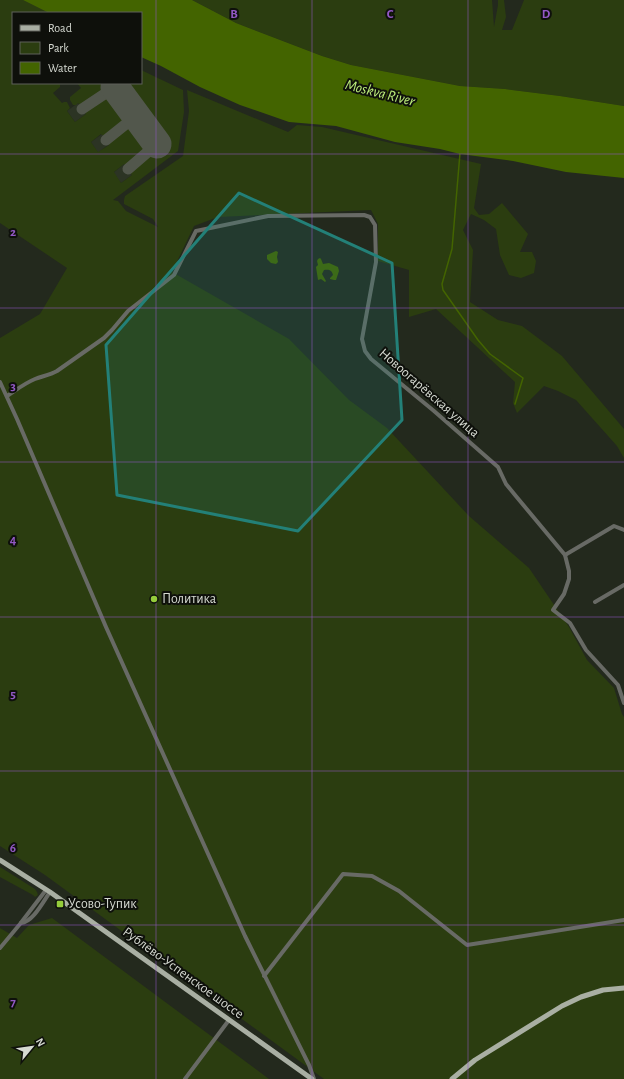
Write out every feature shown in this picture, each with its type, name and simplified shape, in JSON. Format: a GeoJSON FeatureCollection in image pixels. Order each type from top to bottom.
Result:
{"type":"FeatureCollection","features":[{"type":"Feature","properties":{"kind":"main road","name":"Рублёво-Успенское шоссе"},"geometry":{"type":"LineString","coordinates":[[0,860],[48,891],[313,1079]]}},
{"type":"Feature","properties":{"kind":"main road"},"geometry":{"type":"LineString","coordinates":[[452,1079],[475,1060],[499,1044],[562,1006],[581,996],[603,990],[624,988]]}},
{"type":"Feature","properties":{"kind":"street","name":"Новоогарёвская улица"},"geometry":{"type":"LineString","coordinates":[[7,396],[29,382],[57,371],[104,338],[128,311],[174,275],[196,231],[268,216],[364,215],[370,217],[375,225],[376,262],[362,339],[365,350],[371,359],[434,411],[498,468],[506,484],[565,555],[569,571],[569,579],[564,594],[553,610],[570,623],[586,650],[618,685],[624,703]]}},
{"type":"Feature","properties":{"kind":"street"},"geometry":{"type":"LineString","coordinates":[[0,382],[109,634],[242,929],[309,1065],[313,1079]]}},
{"type":"Feature","properties":{"kind":"street"},"geometry":{"type":"LineString","coordinates":[[565,555],[614,526],[624,530]]}},
{"type":"Feature","properties":{"kind":"street"},"geometry":{"type":"LineString","coordinates":[[595,602],[624,585]]}},
{"type":"Feature","properties":{"kind":"street"},"geometry":{"type":"LineString","coordinates":[[264,976],[343,874],[372,876],[379,879],[399,891],[467,945],[624,920]]}},
{"type":"Feature","properties":{"kind":"street"},"geometry":{"type":"LineString","coordinates":[[0,948],[20,924],[31,919],[48,891]]}},
{"type":"Feature","properties":{"kind":"street"},"geometry":{"type":"LineString","coordinates":[[184,1079],[229,1020]]}},
{"type":"Feature","properties":{"kind":"highlighted area"},"geometry":{"type":"Polygon","coordinates":[[[239,193],[392,263],[402,420],[298,531],[117,495],[106,345],[239,193]]]}},
{"type":"Feature","properties":{"kind":"shaded area"},"geometry":{"type":"Polygon","coordinates":[[[78,103],[86,114],[75,122],[67,111],[78,103]]]}},
{"type":"Feature","properties":{"kind":"shaded area"},"geometry":{"type":"Polygon","coordinates":[[[102,134],[109,144],[98,153],[91,142],[102,134]]]}},
{"type":"Feature","properties":{"kind":"shaded area"},"geometry":{"type":"Polygon","coordinates":[[[124,164],[132,175],[121,183],[113,173],[124,164]]]}},
{"type":"Feature","properties":{"kind":"green space"},"geometry":{"type":"Polygon","coordinates":[[[0,0],[23,0],[47,12],[12,12],[12,84],[60,84],[60,87],[53,93],[62,103],[67,102],[70,108],[67,111],[75,122],[86,114],[87,109],[104,98],[111,100],[123,115],[123,123],[107,135],[101,134],[91,142],[98,152],[109,145],[108,143],[110,139],[127,127],[133,129],[144,144],[144,152],[130,165],[124,164],[114,172],[121,183],[132,175],[133,169],[167,141],[125,84],[142,84],[142,70],[183,90],[184,112],[178,151],[113,200],[118,201],[126,211],[158,227],[153,219],[124,204],[124,200],[125,196],[183,156],[189,111],[187,90],[288,132],[297,125],[322,127],[481,164],[474,208],[479,215],[489,214],[502,203],[528,234],[520,252],[532,252],[536,261],[534,273],[521,278],[509,275],[500,255],[496,229],[484,220],[471,214],[463,230],[473,250],[470,302],[498,320],[522,326],[562,356],[624,429],[624,458],[617,446],[576,400],[544,386],[517,413],[513,403],[515,382],[436,309],[409,317],[409,270],[378,261],[378,224],[371,210],[218,217],[194,226],[172,272],[289,339],[349,400],[387,428],[469,516],[529,568],[569,627],[587,660],[614,688],[624,717],[624,1079],[324,1079],[45,875],[0,846],[0,338],[40,314],[67,268],[0,223],[0,0]]]}},
{"type":"Feature","properties":{"kind":"green space"},"geometry":{"type":"Polygon","coordinates":[[[192,0],[492,0],[494,27],[498,0],[504,0],[506,17],[502,30],[512,30],[524,0],[624,0],[624,106],[505,89],[460,86],[351,65],[322,56],[236,23],[192,0]]]}},
{"type":"Feature","properties":{"kind":"green space"},"geometry":{"type":"Polygon","coordinates":[[[78,84],[113,84],[83,104],[78,103],[73,105],[70,97],[81,88],[78,84]]]}},
{"type":"Feature","properties":{"kind":"green space"},"geometry":{"type":"Polygon","coordinates":[[[0,867],[35,889],[38,895],[35,897],[0,877],[0,867]]]}},
{"type":"Feature","properties":{"kind":"green space"},"geometry":{"type":"Polygon","coordinates":[[[52,918],[269,1079],[0,1079],[0,928],[17,938],[29,925],[52,918]]]}},
{"type":"Feature","properties":{"kind":"water","name":"Moskva River"},"geometry":{"type":"Polygon","coordinates":[[[23,0],[192,0],[236,23],[322,56],[351,65],[460,86],[505,89],[624,106],[624,178],[566,172],[513,161],[460,154],[440,149],[395,142],[336,126],[289,122],[240,105],[200,87],[142,57],[142,12],[47,12],[23,0]]]}},
{"type":"Feature","properties":{"kind":"water"},"geometry":{"type":"Polygon","coordinates":[[[276,251],[278,252],[278,262],[276,264],[271,263],[267,259],[267,255],[276,251]]]}},
{"type":"Feature","properties":{"kind":"water"},"geometry":{"type":"Polygon","coordinates":[[[320,258],[323,264],[329,263],[338,267],[339,271],[336,280],[330,279],[333,273],[330,270],[324,270],[322,274],[326,281],[325,282],[321,279],[318,280],[316,267],[318,265],[317,261],[320,258]]]}},
{"type":"Feature","properties":{"kind":"waterway"},"geometry":{"type":"LineString","coordinates":[[460,153],[452,249],[442,284],[443,290],[478,340],[490,354],[523,378],[515,404]]}},
{"type":"Feature","properties":{"kind":"taxiway"},"geometry":{"type":"LineString","coordinates":[[82,109],[115,87]]}},
{"type":"Feature","properties":{"kind":"taxiway"},"geometry":{"type":"LineString","coordinates":[[106,140],[136,116]]}},
{"type":"Feature","properties":{"kind":"taxiway"},"geometry":{"type":"LineString","coordinates":[[128,169],[157,144]]}},
{"type":"Feature","properties":{"kind":"runway"},"geometry":{"type":"LineString","coordinates":[[115,87],[157,144]]}},
{"type":"Feature","properties":{"kind":"place","name":"Политика"},"geometry":{"type":"Point","coordinates":[154,599]}},
{"type":"Feature","properties":{"kind":"place","name":"Усово-Тупик"},"geometry":{"type":"Point","coordinates":[60,904]}}]}
